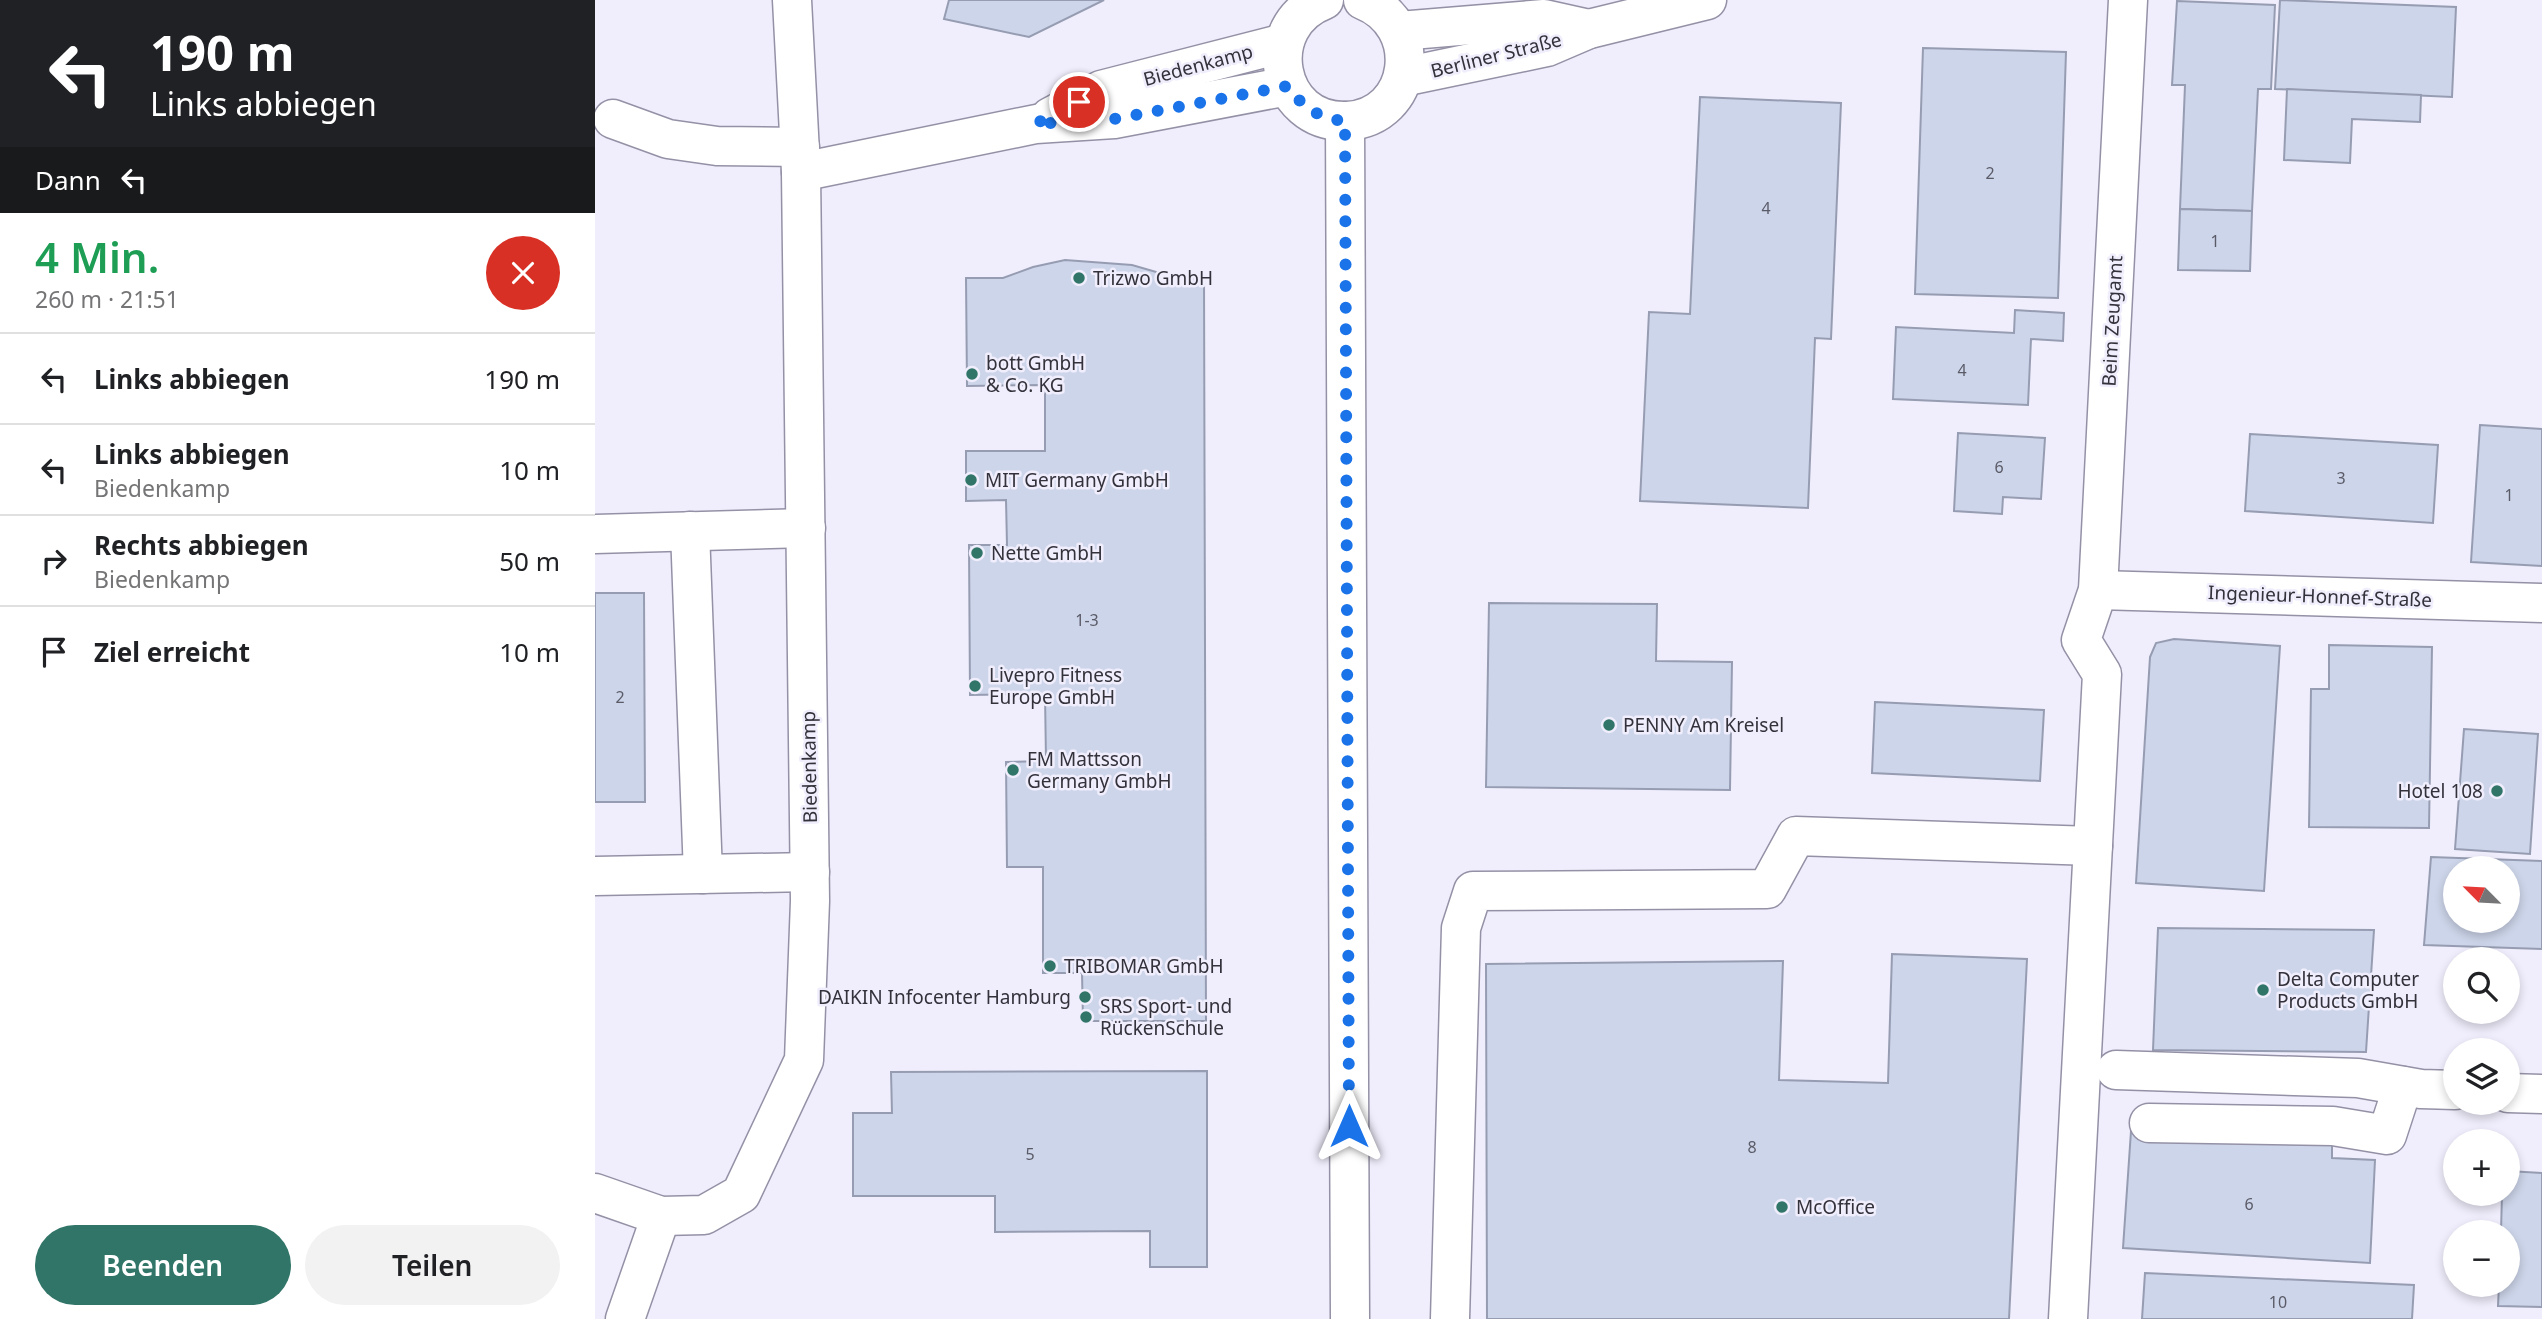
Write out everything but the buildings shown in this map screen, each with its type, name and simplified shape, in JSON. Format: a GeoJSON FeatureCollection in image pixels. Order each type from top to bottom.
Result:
{"type":"FeatureCollection","features":[{"type":"Feature","properties":{"kind":"street","name":"Biedenkamp"},"geometry":{"type":"LineString","coordinates":[[595,1194],[661,1216],[704,1215],[741,1194],[804,1060],[810,872],[801,159],[792,0]]}},
{"type":"Feature","properties":{"kind":"street"},"geometry":{"type":"LineString","coordinates":[[1324,0],[1305,10],[1292,25],[1284,43],[1282,57],[1288,86],[1298,100],[1311,112],[1327,119],[1345,121],[1364,118],[1381,109],[1403,78],[1405,46],[1399,31],[1389,16],[1363,0]]}},
{"type":"Feature","properties":{"kind":"street","name":"Berliner Straße"},"geometry":{"type":"LineString","coordinates":[[1403,78],[1547,47],[1588,29],[1707,0]]}},
{"type":"Feature","properties":{"kind":"street","name":"Beim Zeugamt"},"geometry":{"type":"LineString","coordinates":[[2093,846],[2102,674],[2081,640],[2098,590],[2128,0]]}},
{"type":"Feature","properties":{"kind":"street","name":"Berliner Straße"},"geometry":{"type":"LineString","coordinates":[[1399,31],[1544,19],[1588,29]]}},
{"type":"Feature","properties":{"kind":"street","name":"Biedenkamp"},"geometry":{"type":"LineString","coordinates":[[1035,124],[1101,90],[1284,43]]}},
{"type":"Feature","properties":{"kind":"street","name":"Biedenkamp"},"geometry":{"type":"LineString","coordinates":[[801,159],[1035,124],[1114,119],[1288,86]]}},
{"type":"Feature","properties":{"kind":"street"},"geometry":{"type":"LineString","coordinates":[[613,119],[669,139],[801,159]]}},
{"type":"Feature","properties":{"kind":"street"},"geometry":{"type":"LineString","coordinates":[[1345,121],[1350,1319]]}},
{"type":"Feature","properties":{"kind":"street"},"geometry":{"type":"LineString","coordinates":[[595,534],[806,528]]}},
{"type":"Feature","properties":{"kind":"street"},"geometry":{"type":"LineString","coordinates":[[690,531],[703,874]]}},
{"type":"Feature","properties":{"kind":"street","name":"Ingenieur-Honnef-Straße"},"geometry":{"type":"LineString","coordinates":[[2098,590],[2542,603]]}},
{"type":"Feature","properties":{"kind":"street"},"geometry":{"type":"LineString","coordinates":[[1450,1319],[1461,928],[1473,891],[1767,889],[1796,836],[2093,846],[2068,1319]]}},
{"type":"Feature","properties":{"kind":"street"},"geometry":{"type":"LineString","coordinates":[[595,876],[810,872]]}},
{"type":"Feature","properties":{"kind":"street"},"geometry":{"type":"LineString","coordinates":[[2116,1070],[2358,1078],[2403,1086],[2443,1089]]}},
{"type":"Feature","properties":{"kind":"street"},"geometry":{"type":"LineString","coordinates":[[2148,1123],[2333,1126],[2387,1135],[2403,1086]]}},
{"type":"Feature","properties":{"kind":"street"},"geometry":{"type":"LineString","coordinates":[[2520,1093],[2542,1094]]}},
{"type":"Feature","properties":{"kind":"street"},"geometry":{"type":"LineString","coordinates":[[625,1319],[661,1216]]}},
{"type":"Feature","properties":{"kind":"place","name":"Trizwo GmbH"},"geometry":{"type":"Point","coordinates":[1079,278]}},
{"type":"Feature","properties":{"kind":"place","name":"bott GmbH & Co. KG"},"geometry":{"type":"Point","coordinates":[972,374]}},
{"type":"Feature","properties":{"kind":"place","name":"MIT Germany GmbH"},"geometry":{"type":"Point","coordinates":[971,480]}},
{"type":"Feature","properties":{"kind":"place","name":"Nette GmbH"},"geometry":{"type":"Point","coordinates":[977,553]}},
{"type":"Feature","properties":{"kind":"place","name":"Livepro Fitness Europe GmbH"},"geometry":{"type":"Point","coordinates":[975,686]}},
{"type":"Feature","properties":{"kind":"place","name":"PENNY Am Kreisel"},"geometry":{"type":"Point","coordinates":[1609,725]}},
{"type":"Feature","properties":{"kind":"place","name":"FM Mattsson Germany GmbH"},"geometry":{"type":"Point","coordinates":[1013,770]}},
{"type":"Feature","properties":{"kind":"place","name":"Hotel 108"},"geometry":{"type":"Point","coordinates":[2497,791]}},
{"type":"Feature","properties":{"kind":"place","name":"TRIBOMAR GmbH"},"geometry":{"type":"Point","coordinates":[1050,966]}},
{"type":"Feature","properties":{"kind":"place","name":"Delta Computer Products GmbH"},"geometry":{"type":"Point","coordinates":[2263,990]}},
{"type":"Feature","properties":{"kind":"place","name":"DAIKIN Infocenter Hamburg"},"geometry":{"type":"Point","coordinates":[1085,997]}},
{"type":"Feature","properties":{"kind":"place","name":"SRS Sport- und RückenSchule"},"geometry":{"type":"Point","coordinates":[1086,1017]}},
{"type":"Feature","properties":{"kind":"place","name":"McOffice"},"geometry":{"type":"Point","coordinates":[1782,1207]}},
{"type":"Feature","properties":{"kind":"route"},"geometry":{"type":"LineString","coordinates":[[1079,102],[1035,124],[1114,119],[1288,86],[1311,112],[1327,119],[1345,121],[1349,1126]]}}]}
